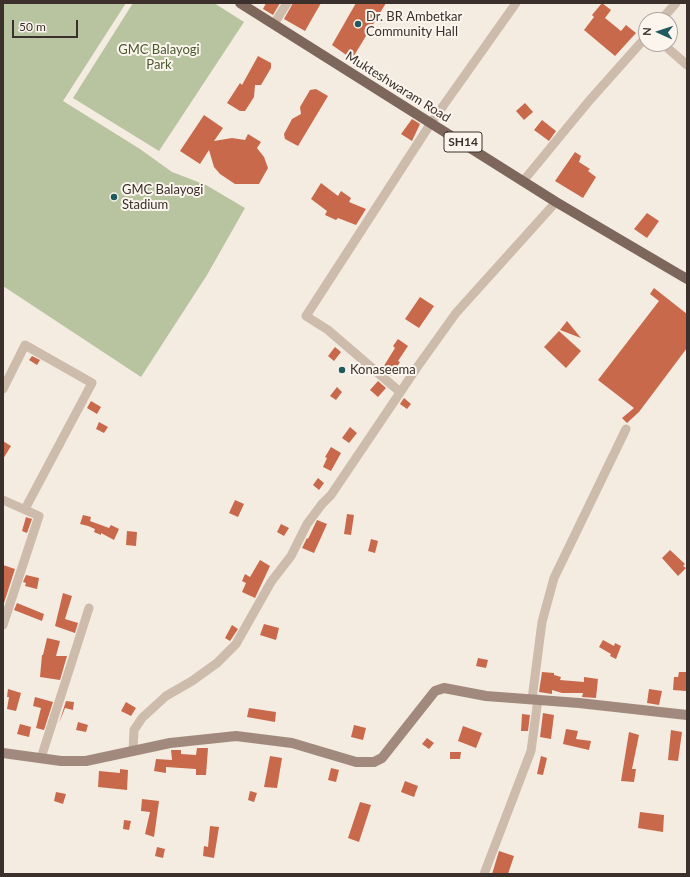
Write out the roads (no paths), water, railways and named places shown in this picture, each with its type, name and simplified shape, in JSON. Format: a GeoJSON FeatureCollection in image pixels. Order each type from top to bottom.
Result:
{"type":"FeatureCollection","features":[{"type":"Feature","properties":{"kind":"main road","name":"Mukteshwaram Road"},"geometry":{"type":"LineString","coordinates":[[240,3],[524,180],[556,202],[687,279]]}},
{"type":"Feature","properties":{"kind":"main road"},"geometry":{"type":"LineString","coordinates":[[3,753],[61,761],[86,761],[170,743],[236,736],[292,743],[356,762],[374,762],[382,758],[435,691],[444,688],[486,696],[535,699],[687,715]]}},
{"type":"Feature","properties":{"kind":"street"},"geometry":{"type":"LineString","coordinates":[[274,24],[287,3]]}},
{"type":"Feature","properties":{"kind":"street"},"geometry":{"type":"LineString","coordinates":[[400,392],[328,330],[306,316],[431,123],[516,3]]}},
{"type":"Feature","properties":{"kind":"street"},"geometry":{"type":"LineString","coordinates":[[668,12],[676,3]]}},
{"type":"Feature","properties":{"kind":"street"},"geometry":{"type":"LineString","coordinates":[[524,180],[589,101],[638,46]]}},
{"type":"Feature","properties":{"kind":"street"},"geometry":{"type":"LineString","coordinates":[[672,52],[687,65]]}},
{"type":"Feature","properties":{"kind":"street"},"geometry":{"type":"LineString","coordinates":[[133,751],[134,730],[142,718],[166,696],[192,681],[217,663],[236,644],[271,582],[291,556],[308,524],[322,504],[331,495],[400,392],[456,313],[556,202]]}},
{"type":"Feature","properties":{"kind":"street"},"geometry":{"type":"LineString","coordinates":[[3,389],[25,346],[92,383],[25,509]]}},
{"type":"Feature","properties":{"kind":"street"},"geometry":{"type":"LineString","coordinates":[[484,874],[531,751],[542,622],[554,578],[626,429]]}},
{"type":"Feature","properties":{"kind":"street"},"geometry":{"type":"LineString","coordinates":[[3,500],[39,516],[3,625]]}},
{"type":"Feature","properties":{"kind":"street"},"geometry":{"type":"LineString","coordinates":[[41,758],[89,608]]}},
{"type":"Feature","properties":{"kind":"place","name":"Dr. BR Ambetkar Community Hall"},"geometry":{"type":"Point","coordinates":[358,24]}},
{"type":"Feature","properties":{"kind":"place","name":"GMC Balayogi Stadium"},"geometry":{"type":"Point","coordinates":[114,197]}},
{"type":"Feature","properties":{"kind":"place","name":"Konaseema"},"geometry":{"type":"Point","coordinates":[342,370]}},
{"type":"Feature","properties":{"kind":"park label","name":"GMC Balayogi Park"},"geometry":{"type":"Point","coordinates":[159,58]}}]}
